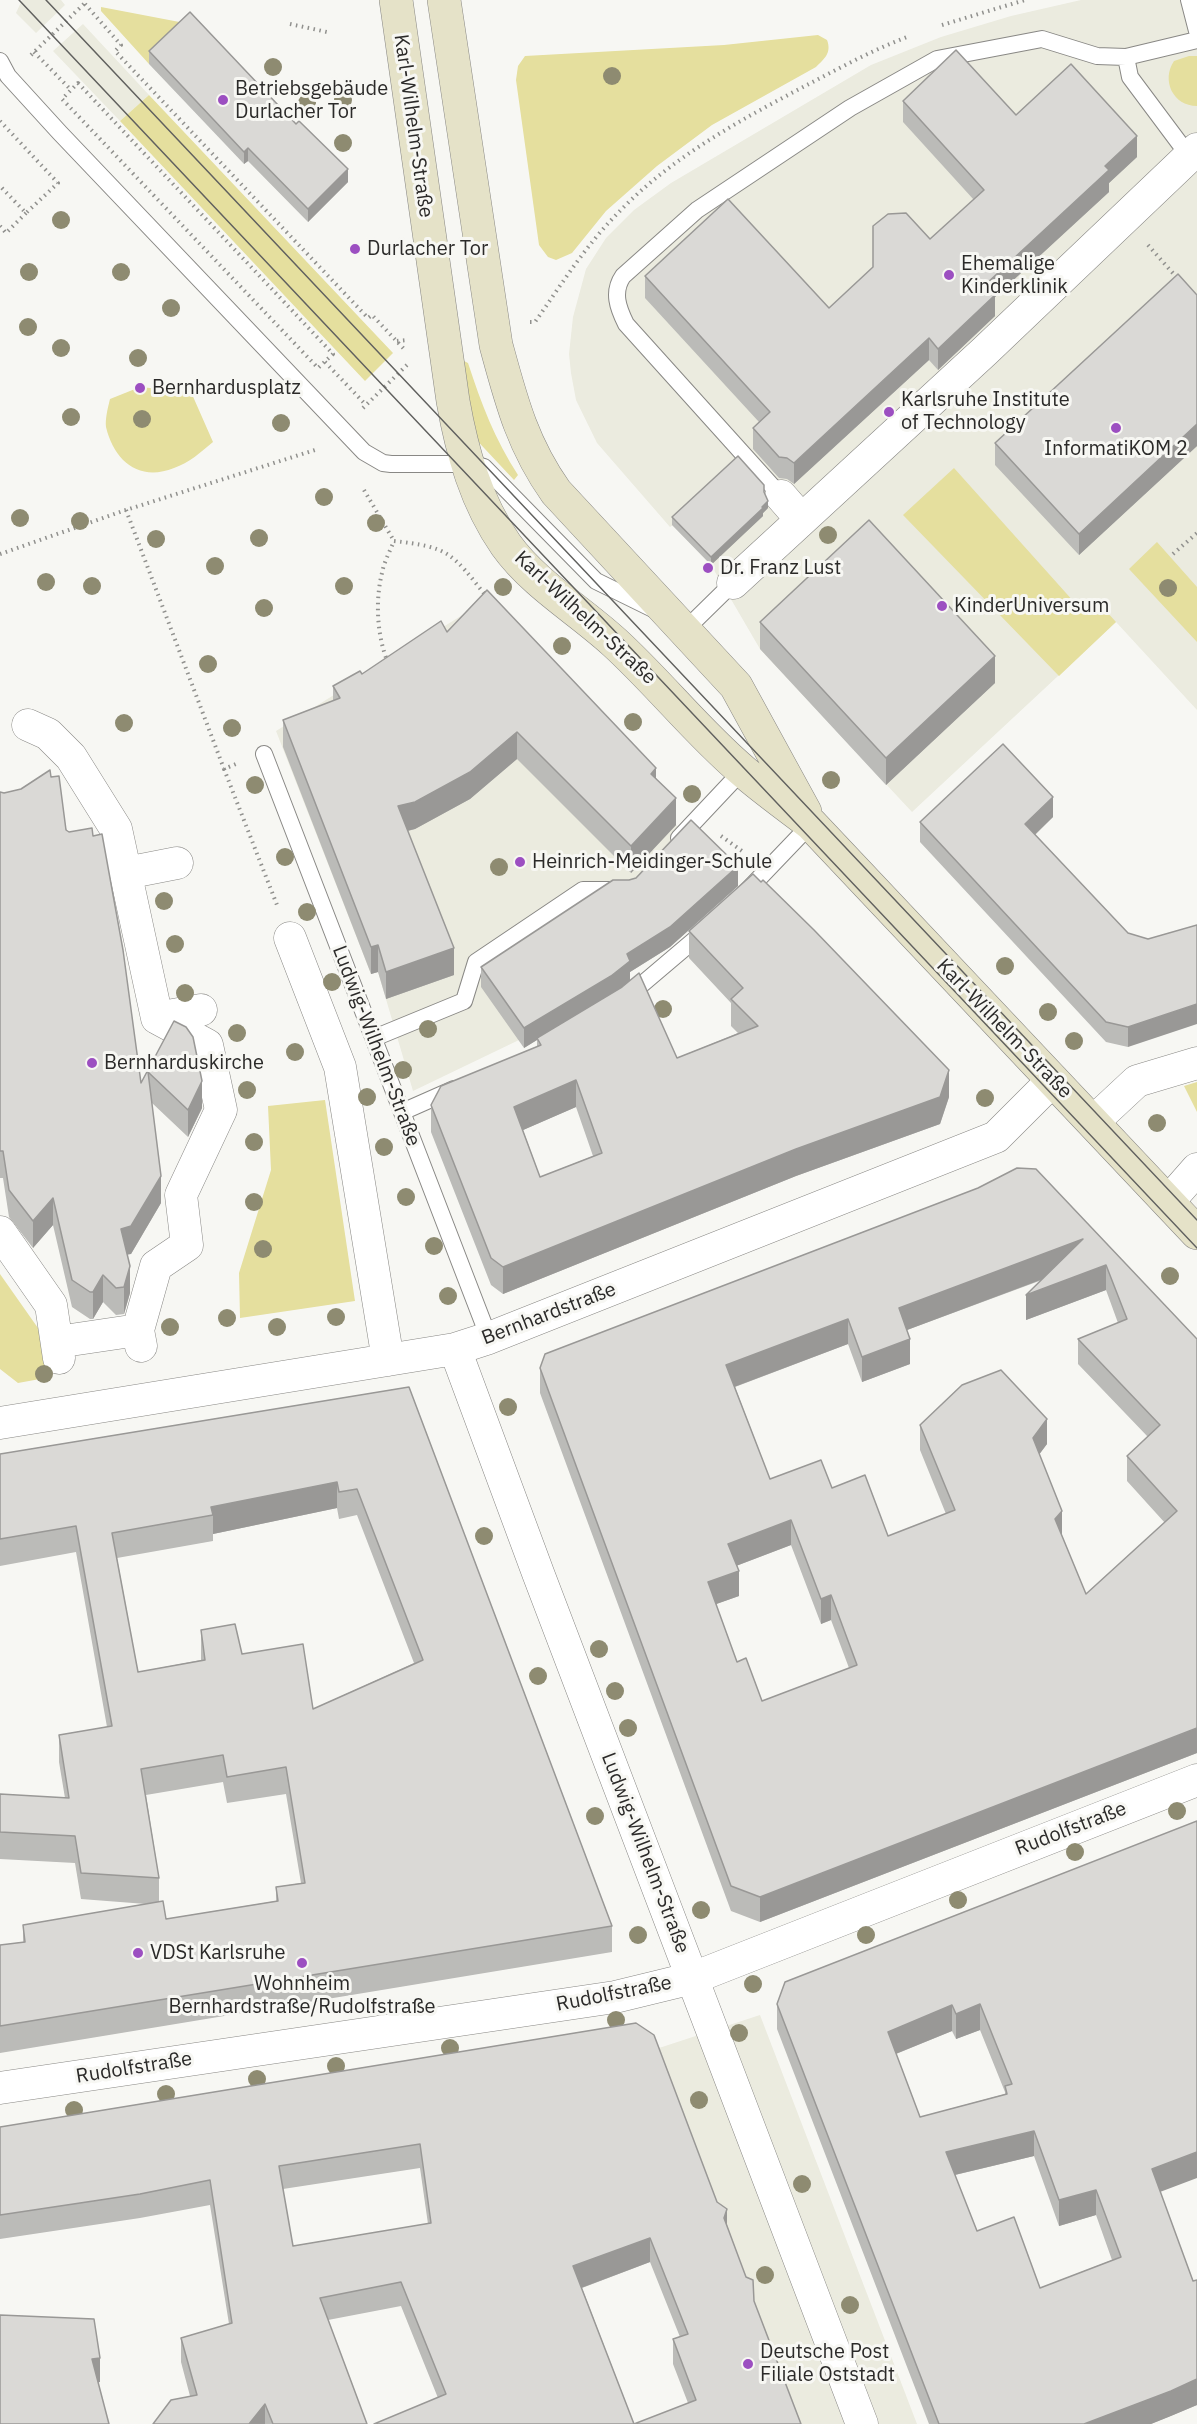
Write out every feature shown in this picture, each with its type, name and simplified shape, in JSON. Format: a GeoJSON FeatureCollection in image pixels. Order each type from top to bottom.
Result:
{"type":"FeatureCollection","features":[{"type":"Feature","properties":{"kind":"main road","name":"Karl-Wilhelm-Straße"},"geometry":{"type":"LineString","coordinates":[[396,0],[453,401],[466,464],[490,518],[507,546],[522,564],[616,644],[742,771],[811,824],[1197,1233]]}},
{"type":"Feature","properties":{"kind":"main road","name":"Karl-Wilhelm-Straße"},"geometry":{"type":"LineString","coordinates":[[444,0],[496,345],[515,415],[534,459],[556,492],[736,687],[811,824]]}},
{"type":"Feature","properties":{"kind":"street"},"geometry":{"type":"LineString","coordinates":[[733,583],[791,508],[985,351],[1193,152]]}},
{"type":"Feature","properties":{"kind":"street"},"geometry":{"type":"LineString","coordinates":[[1,1220],[51,1305],[58,1350],[140,1338],[156,1266],[187,1245],[170,1191],[221,1110],[207,1045],[148,1011],[122,880],[116,830],[71,757],[48,734],[28,725]]}},
{"type":"Feature","properties":{"kind":"street"},"geometry":{"type":"LineString","coordinates":[[44,777],[71,757]]}},
{"type":"Feature","properties":{"kind":"street"},"geometry":{"type":"LineString","coordinates":[[122,880],[177,863]]}},
{"type":"Feature","properties":{"kind":"street","name":"Ludwig-Wilhelm-Straße"},"geometry":{"type":"LineString","coordinates":[[290,938],[340,1067],[388,1360]]}},
{"type":"Feature","properties":{"kind":"street"},"geometry":{"type":"LineString","coordinates":[[148,1011],[201,1010]]}},
{"type":"Feature","properties":{"kind":"street"},"geometry":{"type":"LineString","coordinates":[[1093,1122],[1137,1081],[1197,1062]]}},
{"type":"Feature","properties":{"kind":"street","name":"Bernhardstraße"},"geometry":{"type":"LineString","coordinates":[[0,1423],[455,1349],[489,1338],[996,1137],[1053,1080]]}},
{"type":"Feature","properties":{"kind":"street"},"geometry":{"type":"LineString","coordinates":[[1167,1202],[1197,1169]]}},
{"type":"Feature","properties":{"kind":"street","name":"Ludwig-Wilhelm-Straße"},"geometry":{"type":"LineString","coordinates":[[455,1349],[861,2424]]}},
{"type":"Feature","properties":{"kind":"street","name":"Rudolfstraße"},"geometry":{"type":"LineString","coordinates":[[0,2088],[615,1997],[693,1978],[1197,1780]]}},
{"type":"Feature","properties":{"kind":"lane"},"geometry":{"type":"LineString","coordinates":[[1189,0],[1197,31]]}},
{"type":"Feature","properties":{"kind":"lane"},"geometry":{"type":"LineString","coordinates":[[791,508],[626,324],[616,292],[623,276],[697,210],[850,108],[937,59],[1042,39],[1097,56],[1126,57],[1197,40]]}},
{"type":"Feature","properties":{"kind":"lane"},"geometry":{"type":"LineString","coordinates":[[1126,57],[1130,77],[1193,152]]}},
{"type":"Feature","properties":{"kind":"lane"},"geometry":{"type":"LineString","coordinates":[[0,61],[8,76],[60,133],[341,430],[372,458],[383,463],[400,465],[480,465],[491,472],[596,581],[677,624],[733,583]]}},
{"type":"Feature","properties":{"kind":"lane","name":"Ludwig-Wilhelm-Straße"},"geometry":{"type":"LineString","coordinates":[[264,754],[489,1338]]}},
{"type":"Feature","properties":{"kind":"lane"},"geometry":{"type":"LineString","coordinates":[[668,849],[742,771]]}},
{"type":"Feature","properties":{"kind":"lane"},"geometry":{"type":"LineString","coordinates":[[730,907],[811,824]]}},
{"type":"Feature","properties":{"kind":"lane"},"geometry":{"type":"LineString","coordinates":[[374,1038],[464,1000],[476,962],[583,890],[629,890],[637,882]]}},
{"type":"Feature","properties":{"kind":"lane"},"geometry":{"type":"LineString","coordinates":[[616,1005],[714,922]]}},
{"type":"Feature","properties":{"kind":"lane"},"geometry":{"type":"LineString","coordinates":[[402,1112],[468,1083]]}},
{"type":"Feature","properties":{"kind":"path"},"geometry":{"type":"LineString","coordinates":[[29,57],[86,3],[121,45],[115,51],[368,318],[372,315],[397,341]]}},
{"type":"Feature","properties":{"kind":"path"},"geometry":{"type":"LineString","coordinates":[[290,24],[327,32]]}},
{"type":"Feature","properties":{"kind":"path"},"geometry":{"type":"LineString","coordinates":[[34,52],[71,90]]}},
{"type":"Feature","properties":{"kind":"path"},"geometry":{"type":"LineString","coordinates":[[62,99],[78,83],[333,354],[318,368]]}},
{"type":"Feature","properties":{"kind":"path"},"geometry":{"type":"LineString","coordinates":[[0,121],[58,183],[6,233],[0,226]]}},
{"type":"Feature","properties":{"kind":"path"},"geometry":{"type":"LineString","coordinates":[[0,186],[26,213]]}},
{"type":"Feature","properties":{"kind":"path"},"geometry":{"type":"LineString","coordinates":[[1123,218],[1182,283]]}},
{"type":"Feature","properties":{"kind":"path"},"geometry":{"type":"LineString","coordinates":[[325,362],[366,405]]}},
{"type":"Feature","properties":{"kind":"path"},"geometry":{"type":"LineString","coordinates":[[357,415],[406,367]]}},
{"type":"Feature","properties":{"kind":"path"},"geometry":{"type":"LineString","coordinates":[[0,554],[126,510],[324,447]]}},
{"type":"Feature","properties":{"kind":"path"},"geometry":{"type":"LineString","coordinates":[[358,484],[366,491],[394,541]]}},
{"type":"Feature","properties":{"kind":"path"},"geometry":{"type":"LineString","coordinates":[[126,510],[290,938]]}},
{"type":"Feature","properties":{"kind":"path"},"geometry":{"type":"LineString","coordinates":[[1173,554],[1197,533]]}},
{"type":"Feature","properties":{"kind":"path"},"geometry":{"type":"LineString","coordinates":[[394,541],[427,545],[444,551],[461,564],[488,599]]}},
{"type":"Feature","properties":{"kind":"path"},"geometry":{"type":"LineString","coordinates":[[389,665],[381,647],[379,592],[382,571],[394,541]]}},
{"type":"Feature","properties":{"kind":"path"},"geometry":{"type":"LineString","coordinates":[[224,769],[264,754]]}},
{"type":"Feature","properties":{"kind":"path"},"geometry":{"type":"LineString","coordinates":[[697,818],[767,870]]}},
{"type":"Feature","properties":{"kind":"shaded area"},"geometry":{"type":"Polygon","coordinates":[[[22,0],[61,0],[65,5],[36,33],[16,13],[22,0]]]}},
{"type":"Feature","properties":{"kind":"shaded area","name":"Karlsruhe Institute of Technology"},"geometry":{"type":"Polygon","coordinates":[[[1081,0],[1197,0],[1197,710],[1116,622],[912,812],[760,649],[711,565],[673,525],[670,527],[597,443],[576,400],[569,354],[573,317],[586,269],[606,238],[634,210],[671,183],[871,65],[941,37],[1011,16],[1081,0]]]}},
{"type":"Feature","properties":{"kind":"shaded area"},"geometry":{"type":"Polygon","coordinates":[[[101,7],[190,24],[149,64],[101,11],[101,7]]]}},
{"type":"Feature","properties":{"kind":"shaded area"},"geometry":{"type":"Polygon","coordinates":[[[83,24],[149,95],[120,121],[53,51],[83,24]]]}},
{"type":"Feature","properties":{"kind":"shaded area"},"geometry":{"type":"Polygon","coordinates":[[[818,35],[827,40],[829,49],[816,67],[712,125],[657,166],[606,211],[572,253],[556,260],[548,257],[539,245],[516,80],[518,66],[525,56],[724,45],[818,35]]]}},
{"type":"Feature","properties":{"kind":"shaded area"},"geometry":{"type":"Polygon","coordinates":[[[1197,56],[1197,106],[1181,102],[1169,84],[1170,68],[1174,61],[1197,56]]]}},
{"type":"Feature","properties":{"kind":"shaded area"},"geometry":{"type":"Polygon","coordinates":[[[149,95],[393,353],[365,381],[120,121],[149,95]]]}},
{"type":"Feature","properties":{"kind":"shaded area"},"geometry":{"type":"Polygon","coordinates":[[[462,360],[468,363],[489,421],[518,475],[514,480],[470,433],[462,360]]]}},
{"type":"Feature","properties":{"kind":"shaded area"},"geometry":{"type":"Polygon","coordinates":[[[140,387],[191,392],[213,442],[185,463],[161,472],[139,470],[130,466],[115,450],[106,427],[106,417],[110,399],[140,387]]]}},
{"type":"Feature","properties":{"kind":"shaded area"},"geometry":{"type":"Polygon","coordinates":[[[954,468],[1083,612],[1096,600],[1116,622],[1059,676],[903,515],[954,468]]]}},
{"type":"Feature","properties":{"kind":"shaded area"},"geometry":{"type":"Polygon","coordinates":[[[1157,542],[1197,587],[1197,642],[1129,569],[1157,542]]]}},
{"type":"Feature","properties":{"kind":"shaded area","name":"Heinrich-Meidinger-Schule"},"geometry":{"type":"Polygon","coordinates":[[[472,609],[652,801],[730,879],[519,1040],[413,1091],[378,972],[371,974],[276,731],[472,609]]]}},
{"type":"Feature","properties":{"kind":"shaded area"},"geometry":{"type":"Polygon","coordinates":[[[1197,1082],[1197,1112],[1184,1086],[1197,1082]]]}},
{"type":"Feature","properties":{"kind":"shaded area"},"geometry":{"type":"Polygon","coordinates":[[[325,1100],[355,1301],[240,1318],[239,1273],[271,1170],[268,1106],[325,1100]]]}},
{"type":"Feature","properties":{"kind":"shaded area"},"geometry":{"type":"Polygon","coordinates":[[[0,1274],[45,1338],[51,1377],[18,1383],[0,1369],[0,1274]]]}},
{"type":"Feature","properties":{"kind":"shaded area"},"geometry":{"type":"Polygon","coordinates":[[[760,2015],[917,2424],[746,2424],[607,2065],[760,2015]]]}},
{"type":"Feature","properties":{"kind":"building"},"geometry":{"type":"Polygon","coordinates":[[[190,12],[296,124],[299,121],[348,169],[308,209],[248,148],[244,152],[149,51],[190,12]]]}},
{"type":"Feature","properties":{"kind":"building","name":"Ehemalige Kinderklinik"},"geometry":{"type":"Polygon","coordinates":[[[956,50],[1016,115],[1071,64],[1137,136],[1105,166],[1109,170],[986,284],[995,295],[938,349],[929,338],[794,463],[787,458],[779,457],[753,428],[770,412],[645,276],[728,199],[829,308],[873,267],[873,226],[888,214],[906,213],[930,239],[984,190],[903,101],[956,50]]]}},
{"type":"Feature","properties":{"kind":"building","name":"InformatiKOM 2"},"geometry":{"type":"Polygon","coordinates":[[[1178,274],[1197,295],[1197,424],[1079,534],[995,443],[1178,274]]]}},
{"type":"Feature","properties":{"kind":"building"},"geometry":{"type":"Polygon","coordinates":[[[738,456],[764,485],[768,501],[711,557],[672,517],[738,456]]]}},
{"type":"Feature","properties":{"kind":"building"},"geometry":{"type":"Polygon","coordinates":[[[869,520],[995,656],[886,758],[760,622],[869,520]]]}},
{"type":"Feature","properties":{"kind":"building"},"geometry":{"type":"Polygon","coordinates":[[[487,590],[656,768],[651,774],[676,798],[631,846],[517,732],[470,772],[415,802],[398,806],[454,948],[386,972],[378,945],[371,947],[283,720],[340,698],[333,686],[360,671],[362,674],[441,621],[447,632],[487,590]]]}},
{"type":"Feature","properties":{"kind":"building"},"geometry":{"type":"Polygon","coordinates":[[[1003,744],[1053,797],[1025,824],[1128,933],[1148,939],[1197,925],[1197,1004],[1128,1027],[1106,1022],[920,822],[1003,744]]]}},
{"type":"Feature","properties":{"kind":"building","name":"Bernharduskirche"},"geometry":{"type":"Polygon","coordinates":[[[50,770],[51,777],[59,776],[66,830],[69,832],[92,828],[93,836],[102,834],[123,950],[141,1083],[174,1021],[186,1027],[193,1037],[202,1081],[188,1110],[148,1072],[161,1176],[131,1226],[121,1229],[130,1266],[124,1287],[116,1288],[103,1275],[93,1292],[72,1280],[53,1198],[33,1221],[9,1190],[3,1151],[0,1151],[0,792],[21,789],[50,770]]]}},
{"type":"Feature","properties":{"kind":"building"},"geometry":{"type":"Polygon","coordinates":[[[691,820],[738,866],[670,927],[627,954],[630,961],[611,976],[524,1028],[481,967],[613,880],[636,878],[691,820]]]}},
{"type":"Feature","properties":{"kind":"building"},"geometry":{"type":"Polygon","coordinates":[[[753,874],[761,882],[763,880],[949,1070],[940,1097],[796,1149],[503,1267],[491,1258],[431,1105],[441,1086],[541,1045],[537,1038],[622,987],[639,973],[677,1058],[758,1026],[731,999],[743,988],[689,931],[753,874]],[[576,1080],[514,1107],[540,1177],[602,1153],[576,1080]]]}},
{"type":"Feature","properties":{"kind":"building"},"geometry":{"type":"Polygon","coordinates":[[[1017,1168],[1036,1169],[1197,1339],[1197,1728],[760,1897],[731,1886],[540,1368],[545,1354],[978,1188],[1017,1168]],[[1083,1239],[899,1308],[910,1339],[862,1357],[848,1319],[726,1365],[770,1479],[821,1460],[832,1488],[865,1475],[888,1536],[955,1510],[920,1425],[962,1385],[1001,1370],[1047,1419],[1033,1438],[1062,1511],[1055,1519],[1086,1594],[1177,1511],[1127,1456],[1160,1425],[1078,1339],[1127,1319],[1106,1265],[1026,1295],[1083,1239]],[[791,1520],[728,1544],[739,1571],[708,1582],[737,1662],[746,1658],[762,1701],[857,1665],[831,1595],[821,1599],[791,1520]]]}},
{"type":"Feature","properties":{"kind":"building"},"geometry":{"type":"Polygon","coordinates":[[[409,1387],[612,1926],[0,2026],[0,1945],[25,1942],[23,1925],[163,1901],[166,1919],[278,1901],[276,1887],[305,1883],[286,1767],[227,1777],[223,1755],[141,1769],[159,1878],[81,1873],[75,1836],[0,1832],[0,1794],[69,1798],[59,1735],[112,1726],[76,1526],[0,1539],[0,1454],[409,1387]],[[337,1482],[211,1507],[213,1515],[112,1533],[138,1672],[205,1660],[201,1630],[235,1624],[242,1654],[303,1644],[313,1709],[423,1660],[357,1489],[339,1492],[337,1482]]]}},
{"type":"Feature","properties":{"kind":"building"},"geometry":{"type":"Polygon","coordinates":[[[1197,1821],[1197,2152],[1152,2169],[1193,2281],[1197,2280],[1197,2379],[1084,2424],[939,2424],[777,2004],[785,1982],[1197,1821]],[[980,2004],[956,2014],[952,2005],[888,2032],[920,2117],[1007,2094],[1005,2086],[1012,2084],[980,2004]],[[1034,2131],[946,2152],[977,2231],[1014,2217],[1040,2288],[1121,2257],[1096,2190],[1059,2200],[1034,2131]]]}},
{"type":"Feature","properties":{"kind":"building"},"geometry":{"type":"Polygon","coordinates":[[[636,2023],[654,2035],[717,2202],[727,2209],[724,2218],[746,2277],[753,2280],[754,2301],[801,2424],[634,2424],[374,2424],[446,2394],[401,2282],[320,2298],[367,2424],[273,2424],[265,2404],[249,2424],[153,2424],[171,2400],[197,2395],[181,2338],[232,2323],[210,2180],[140,2194],[0,2215],[0,2127],[636,2023]],[[420,2144],[279,2166],[293,2246],[431,2223],[420,2144]],[[650,2238],[573,2266],[634,2424],[696,2400],[673,2339],[688,2334],[650,2238]]]}},
{"type":"Feature","properties":{"kind":"building"},"geometry":{"type":"Polygon","coordinates":[[[0,2315],[94,2319],[100,2358],[92,2359],[109,2424],[0,2424],[0,2315]]]}},
{"type":"Feature","properties":{"kind":"tram line"},"geometry":{"type":"LineString","coordinates":[[19,0],[1197,1248]]}},
{"type":"Feature","properties":{"kind":"tram line"},"geometry":{"type":"LineString","coordinates":[[46,0],[1197,1220]]}},
{"type":"Feature","properties":{"kind":"place","name":"Betriebsgebäude Durlacher Tor"},"geometry":{"type":"Point","coordinates":[223,100]}},
{"type":"Feature","properties":{"kind":"place","name":"Durlacher Tor"},"geometry":{"type":"Point","coordinates":[355,249]}},
{"type":"Feature","properties":{"kind":"place","name":"Ehemalige Kinderklinik"},"geometry":{"type":"Point","coordinates":[949,275]}},
{"type":"Feature","properties":{"kind":"place","name":"Bernhardusplatz"},"geometry":{"type":"Point","coordinates":[140,388]}},
{"type":"Feature","properties":{"kind":"place","name":"Karlsruhe Institute of Technology"},"geometry":{"type":"Point","coordinates":[889,412]}},
{"type":"Feature","properties":{"kind":"place","name":"InformatiKOM 2"},"geometry":{"type":"Point","coordinates":[1116,428]}},
{"type":"Feature","properties":{"kind":"place","name":"Dr. Franz Lust"},"geometry":{"type":"Point","coordinates":[708,568]}},
{"type":"Feature","properties":{"kind":"place","name":"KinderUniversum"},"geometry":{"type":"Point","coordinates":[942,606]}},
{"type":"Feature","properties":{"kind":"place","name":"Heinrich-Meidinger-Schule"},"geometry":{"type":"Point","coordinates":[520,862]}},
{"type":"Feature","properties":{"kind":"place","name":"Bernharduskirche"},"geometry":{"type":"Point","coordinates":[92,1063]}},
{"type":"Feature","properties":{"kind":"place","name":"VDSt Karlsruhe"},"geometry":{"type":"Point","coordinates":[138,1953]}},
{"type":"Feature","properties":{"kind":"place","name":"Wohnheim Bernhardstraße/Rudolfstraße"},"geometry":{"type":"Point","coordinates":[302,1963]}},
{"type":"Feature","properties":{"kind":"place","name":"Deutsche Post Filiale Oststadt"},"geometry":{"type":"Point","coordinates":[748,2364]}}]}
